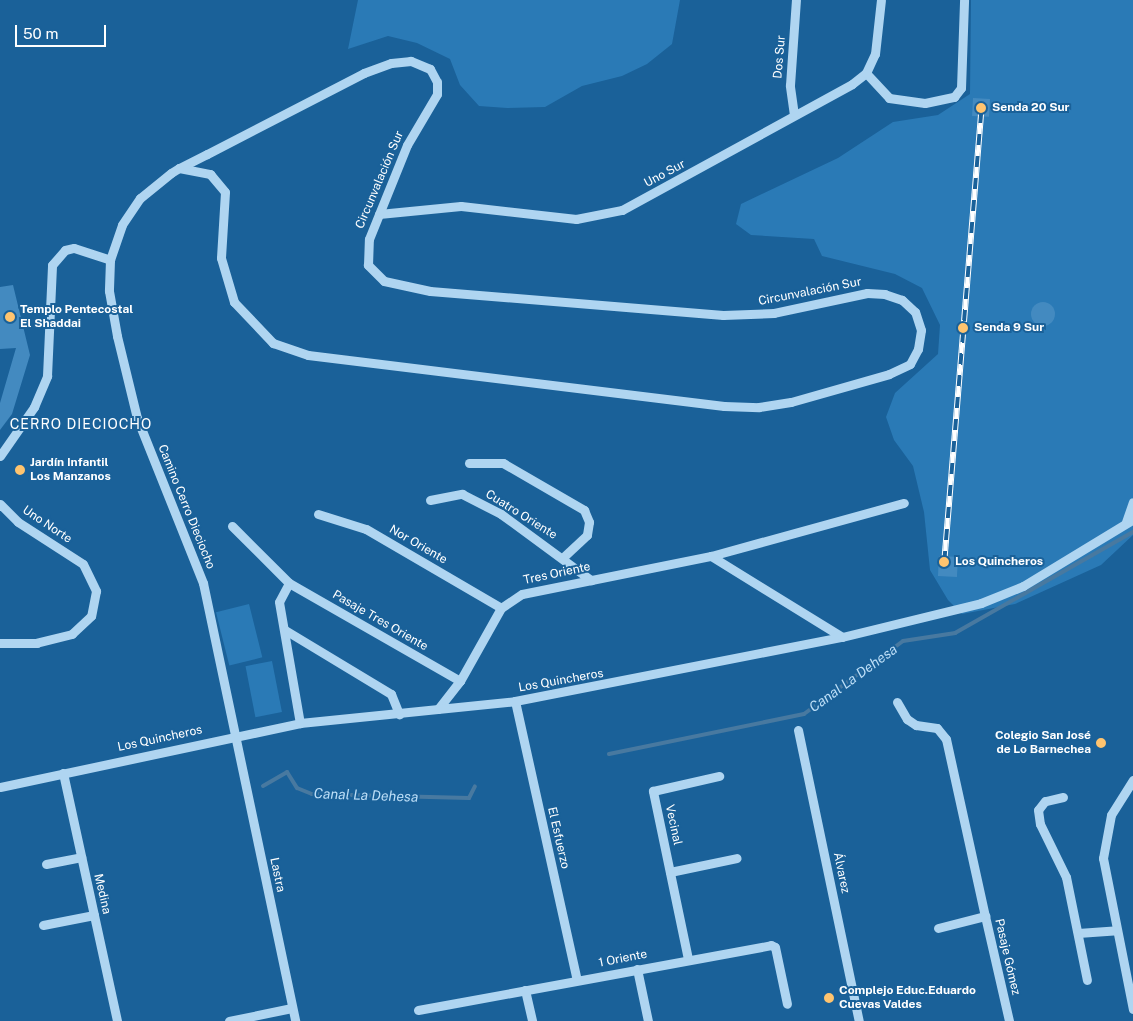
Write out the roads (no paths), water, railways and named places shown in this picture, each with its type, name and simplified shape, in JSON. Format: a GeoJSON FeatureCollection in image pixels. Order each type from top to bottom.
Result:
{"type":"FeatureCollection","features":[{"type":"Feature","properties":{"kind":"street","name":"Dos Sur"},"geometry":{"type":"LineString","coordinates":[[794,115],[790,84],[796,0]]}},
{"type":"Feature","properties":{"kind":"street"},"geometry":{"type":"LineString","coordinates":[[881,0],[881,26],[866,73],[889,98],[925,103],[954,97],[961,88],[964,0]]}},
{"type":"Feature","properties":{"kind":"street","name":"Circunvalación Sur"},"geometry":{"type":"LineString","coordinates":[[398,61],[417,62],[426,66],[436,78],[436,100],[407,145],[379,214],[368,245],[368,266],[373,274],[398,286],[744,315],[886,294],[902,300],[915,312],[921,330],[918,350],[910,364],[889,374],[791,402],[743,407],[308,355],[273,343],[234,302],[221,258],[225,192],[210,174],[180,168],[374,68],[398,61]]}},
{"type":"Feature","properties":{"kind":"street","name":"Uno Sur"},"geometry":{"type":"LineString","coordinates":[[379,214],[461,206],[576,219],[613,214],[794,115],[866,73]]}},
{"type":"Feature","properties":{"kind":"street","name":"Camino Cerro Dieciocho"},"geometry":{"type":"LineString","coordinates":[[180,168],[154,184],[133,206],[117,236],[110,260],[109,291],[132,403],[204,583],[235,735]]}},
{"type":"Feature","properties":{"kind":"street"},"geometry":{"type":"LineString","coordinates":[[0,456],[34,407],[47,376],[52,265],[65,250],[74,248],[110,260]]}},
{"type":"Feature","properties":{"kind":"street"},"geometry":{"type":"LineString","coordinates":[[469,463],[503,463],[584,510],[589,522],[587,535],[563,557]]}},
{"type":"Feature","properties":{"kind":"street","name":"Cuatro Oriente"},"geometry":{"type":"LineString","coordinates":[[430,500],[462,494],[500,514],[563,557],[591,580]]}},
{"type":"Feature","properties":{"kind":"street"},"geometry":{"type":"LineString","coordinates":[[1129,521],[1133,502]]}},
{"type":"Feature","properties":{"kind":"street","name":"Tres Oriente"},"geometry":{"type":"LineString","coordinates":[[438,709],[460,681],[501,608],[522,594],[711,556],[904,503]]}},
{"type":"Feature","properties":{"kind":"street","name":"Uno Norte"},"geometry":{"type":"LineString","coordinates":[[0,504],[18,522],[83,564],[96,591],[94,608],[83,626],[48,641],[0,643]]}},
{"type":"Feature","properties":{"kind":"street","name":"Nor Oriente"},"geometry":{"type":"LineString","coordinates":[[318,514],[366,529],[501,608]]}},
{"type":"Feature","properties":{"kind":"street","name":"Los Quincheros"},"geometry":{"type":"LineString","coordinates":[[0,786],[235,735],[300,723],[515,701],[842,637],[981,603],[1023,586],[1129,521]]}},
{"type":"Feature","properties":{"kind":"street","name":"Pasaje Tres Oriente"},"geometry":{"type":"LineString","coordinates":[[232,526],[289,583],[460,681]]}},
{"type":"Feature","properties":{"kind":"street"},"geometry":{"type":"LineString","coordinates":[[711,556],[842,637]]}},
{"type":"Feature","properties":{"kind":"street"},"geometry":{"type":"LineString","coordinates":[[289,583],[279,602],[300,723]]}},
{"type":"Feature","properties":{"kind":"street"},"geometry":{"type":"LineString","coordinates":[[285,630],[391,694],[399,714]]}},
{"type":"Feature","properties":{"kind":"street","name":"El Esfuerzo"},"geometry":{"type":"LineString","coordinates":[[515,701],[577,980]]}},
{"type":"Feature","properties":{"kind":"street"},"geometry":{"type":"LineString","coordinates":[[897,702],[916,726],[937,728],[946,739],[985,916]]}},
{"type":"Feature","properties":{"kind":"street","name":"Álvarez"},"geometry":{"type":"LineString","coordinates":[[798,730],[859,1021]]}},
{"type":"Feature","properties":{"kind":"street","name":"Lastra"},"geometry":{"type":"LineString","coordinates":[[235,735],[294,1021]]}},
{"type":"Feature","properties":{"kind":"street","name":"Medina"},"geometry":{"type":"LineString","coordinates":[[63,773],[117,1021]]}},
{"type":"Feature","properties":{"kind":"street","name":"Vecinal"},"geometry":{"type":"LineString","coordinates":[[688,959],[653,791],[719,776]]}},
{"type":"Feature","properties":{"kind":"street"},"geometry":{"type":"LineString","coordinates":[[1133,780],[1114,806],[1104,846],[1117,930],[1133,1009]]}},
{"type":"Feature","properties":{"kind":"street"},"geometry":{"type":"LineString","coordinates":[[1062,798],[1044,800],[1038,810],[1040,824],[1066,877],[1086,980]]}},
{"type":"Feature","properties":{"kind":"street"},"geometry":{"type":"LineString","coordinates":[[46,864],[81,857]]}},
{"type":"Feature","properties":{"kind":"street"},"geometry":{"type":"LineString","coordinates":[[670,872],[738,858]]}},
{"type":"Feature","properties":{"kind":"street"},"geometry":{"type":"LineString","coordinates":[[43,925],[94,915]]}},
{"type":"Feature","properties":{"kind":"street","name":"Pasaje Gómez"},"geometry":{"type":"LineString","coordinates":[[938,928],[985,916],[1008,1021]]}},
{"type":"Feature","properties":{"kind":"street"},"geometry":{"type":"LineString","coordinates":[[1078,933],[1117,930]]}},
{"type":"Feature","properties":{"kind":"street","name":"1 Oriente"},"geometry":{"type":"LineString","coordinates":[[418,1010],[771,945],[775,947],[787,1004]]}},
{"type":"Feature","properties":{"kind":"street"},"geometry":{"type":"LineString","coordinates":[[637,969],[648,1021]]}},
{"type":"Feature","properties":{"kind":"street"},"geometry":{"type":"LineString","coordinates":[[525,990],[532,1021]]}},
{"type":"Feature","properties":{"kind":"street"},"geometry":{"type":"LineString","coordinates":[[230,1021],[292,1008]]}},
{"type":"Feature","properties":{"kind":"waterway","name":"Canal La Dehesa"},"geometry":{"type":"LineString","coordinates":[[609,754],[804,714],[903,641],[955,633],[1133,532]]}},
{"type":"Feature","properties":{"kind":"waterway","name":"Canal La Dehesa"},"geometry":{"type":"LineString","coordinates":[[263,786],[287,772],[297,788],[312,794],[469,798],[475,786]]}},
{"type":"Feature","properties":{"kind":"railway"},"geometry":{"type":"LineString","coordinates":[[944,562],[981,108]]}},
{"type":"Feature","properties":{"kind":"place","name":"Senda 20 Sur"},"geometry":{"type":"Point","coordinates":[981,108]}},
{"type":"Feature","properties":{"kind":"place","name":"Templo Pentecostal El Shaddai"},"geometry":{"type":"Point","coordinates":[10,317]}},
{"type":"Feature","properties":{"kind":"place","name":"Senda 9 Sur"},"geometry":{"type":"Point","coordinates":[963,328]}},
{"type":"Feature","properties":{"kind":"place","name":"Jardín Infantil Los Manzanos"},"geometry":{"type":"Point","coordinates":[20,470]}},
{"type":"Feature","properties":{"kind":"place","name":"Los Quincheros"},"geometry":{"type":"Point","coordinates":[944,562]}},
{"type":"Feature","properties":{"kind":"place","name":"Colegio San José de Lo Barnechea"},"geometry":{"type":"Point","coordinates":[1101,743]}},
{"type":"Feature","properties":{"kind":"place","name":"Complejo Educ.Eduardo Cuevas Valdes"},"geometry":{"type":"Point","coordinates":[829,998]}},
{"type":"Feature","properties":{"kind":"district","name":"CERRO DIECIOCHO"},"geometry":{"type":"Point","coordinates":[81,424]}}]}
